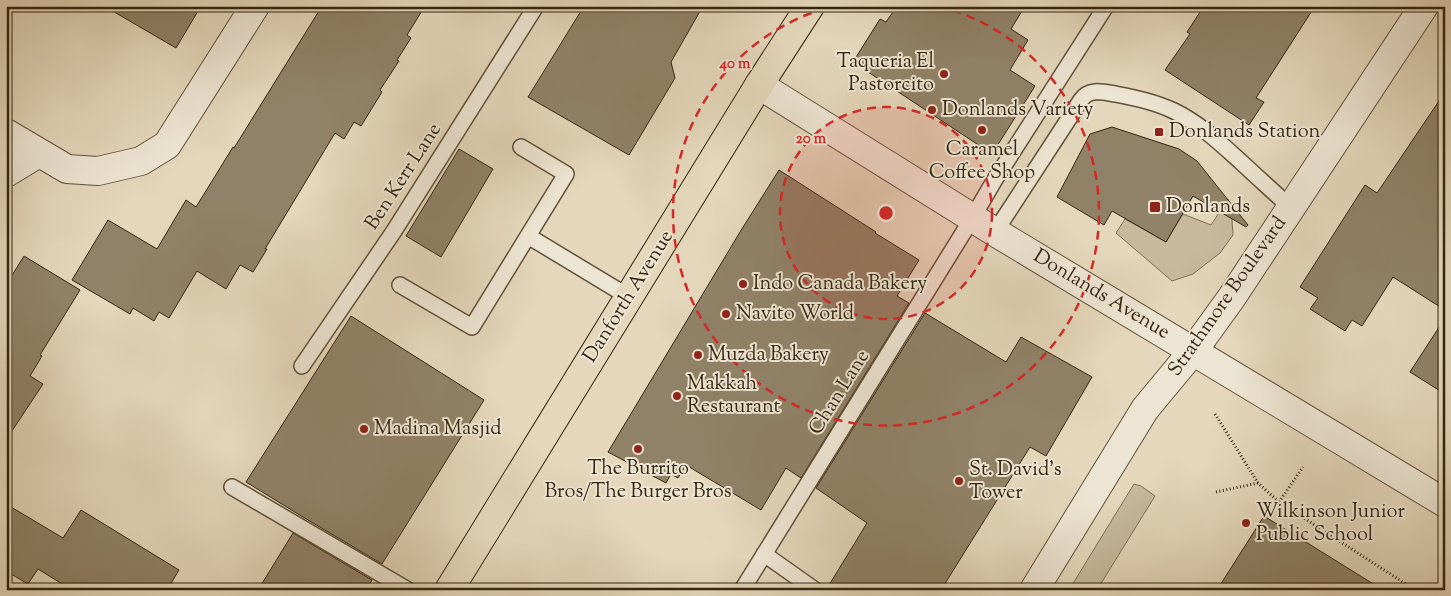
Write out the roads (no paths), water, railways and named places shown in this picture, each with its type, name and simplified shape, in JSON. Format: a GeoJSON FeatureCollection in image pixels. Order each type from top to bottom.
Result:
{"type":"FeatureCollection","features":[{"type":"Feature","properties":{"kind":"main road","name":"Danforth Avenue"},"geometry":{"type":"LineString","coordinates":[[449,590],[810,6]]}},
{"type":"Feature","properties":{"kind":"street"},"geometry":{"type":"LineString","coordinates":[[6,133],[67,169],[98,171],[141,161],[166,144],[255,6]]}},
{"type":"Feature","properties":{"kind":"street","name":"Strathmore Boulevard"},"geometry":{"type":"LineString","coordinates":[[1034,590],[1145,409],[1193,350],[1232,297],[1424,6]]}},
{"type":"Feature","properties":{"kind":"street","name":"Donlands Avenue"},"geometry":{"type":"LineString","coordinates":[[760,85],[995,232],[1445,503]]}},
{"type":"Feature","properties":{"kind":"street"},"geometry":{"type":"LineString","coordinates":[[6,173],[39,153]]}},
{"type":"Feature","properties":{"kind":"lane","name":"Ben Kerr Lane"},"geometry":{"type":"LineString","coordinates":[[302,366],[394,231],[536,6]]}},
{"type":"Feature","properties":{"kind":"lane","name":"Chan Lane"},"geometry":{"type":"LineString","coordinates":[[742,590],[994,181],[1106,6]]}},
{"type":"Feature","properties":{"kind":"lane"},"geometry":{"type":"LineString","coordinates":[[995,232],[1084,94],[1102,91],[1142,99],[1175,112],[1205,130],[1291,208]]}},
{"type":"Feature","properties":{"kind":"lane"},"geometry":{"type":"LineString","coordinates":[[400,285],[472,327],[566,174],[521,147]]}},
{"type":"Feature","properties":{"kind":"lane"},"geometry":{"type":"LineString","coordinates":[[528,236],[629,297]]}},
{"type":"Feature","properties":{"kind":"lane"},"geometry":{"type":"LineString","coordinates":[[232,487],[408,590]]}},
{"type":"Feature","properties":{"kind":"lane"},"geometry":{"type":"LineString","coordinates":[[764,554],[815,590]]}},
{"type":"Feature","properties":{"kind":"place","name":"Taqueria El Pastorcito"},"geometry":{"type":"Point","coordinates":[944,74]}},
{"type":"Feature","properties":{"kind":"place","name":"Donlands Variety"},"geometry":{"type":"Point","coordinates":[932,110]}},
{"type":"Feature","properties":{"kind":"place","name":"Caramel Coffee Shop"},"geometry":{"type":"Point","coordinates":[982,130]}},
{"type":"Feature","properties":{"kind":"place","name":"Donlands Station"},"geometry":{"type":"Point","coordinates":[1159,132]}},
{"type":"Feature","properties":{"kind":"place","name":"Donlands"},"geometry":{"type":"Point","coordinates":[1155,207]}},
{"type":"Feature","properties":{"kind":"place","name":"Indo Canada Bakery"},"geometry":{"type":"Point","coordinates":[743,284]}},
{"type":"Feature","properties":{"kind":"place","name":"Navito World"},"geometry":{"type":"Point","coordinates":[726,314]}},
{"type":"Feature","properties":{"kind":"place","name":"Muzda Bakery"},"geometry":{"type":"Point","coordinates":[698,355]}},
{"type":"Feature","properties":{"kind":"place","name":"Makkah Restaurant"},"geometry":{"type":"Point","coordinates":[677,396]}},
{"type":"Feature","properties":{"kind":"place","name":"Madina Masjid"},"geometry":{"type":"Point","coordinates":[364,429]}},
{"type":"Feature","properties":{"kind":"place","name":"The Burrito Bros/The Burger Bros"},"geometry":{"type":"Point","coordinates":[638,449]}},
{"type":"Feature","properties":{"kind":"place","name":"St. David's Tower"},"geometry":{"type":"Point","coordinates":[959,481]}},
{"type":"Feature","properties":{"kind":"place","name":"Wilkinson Junior Public School"},"geometry":{"type":"Point","coordinates":[1246,523]}}]}
